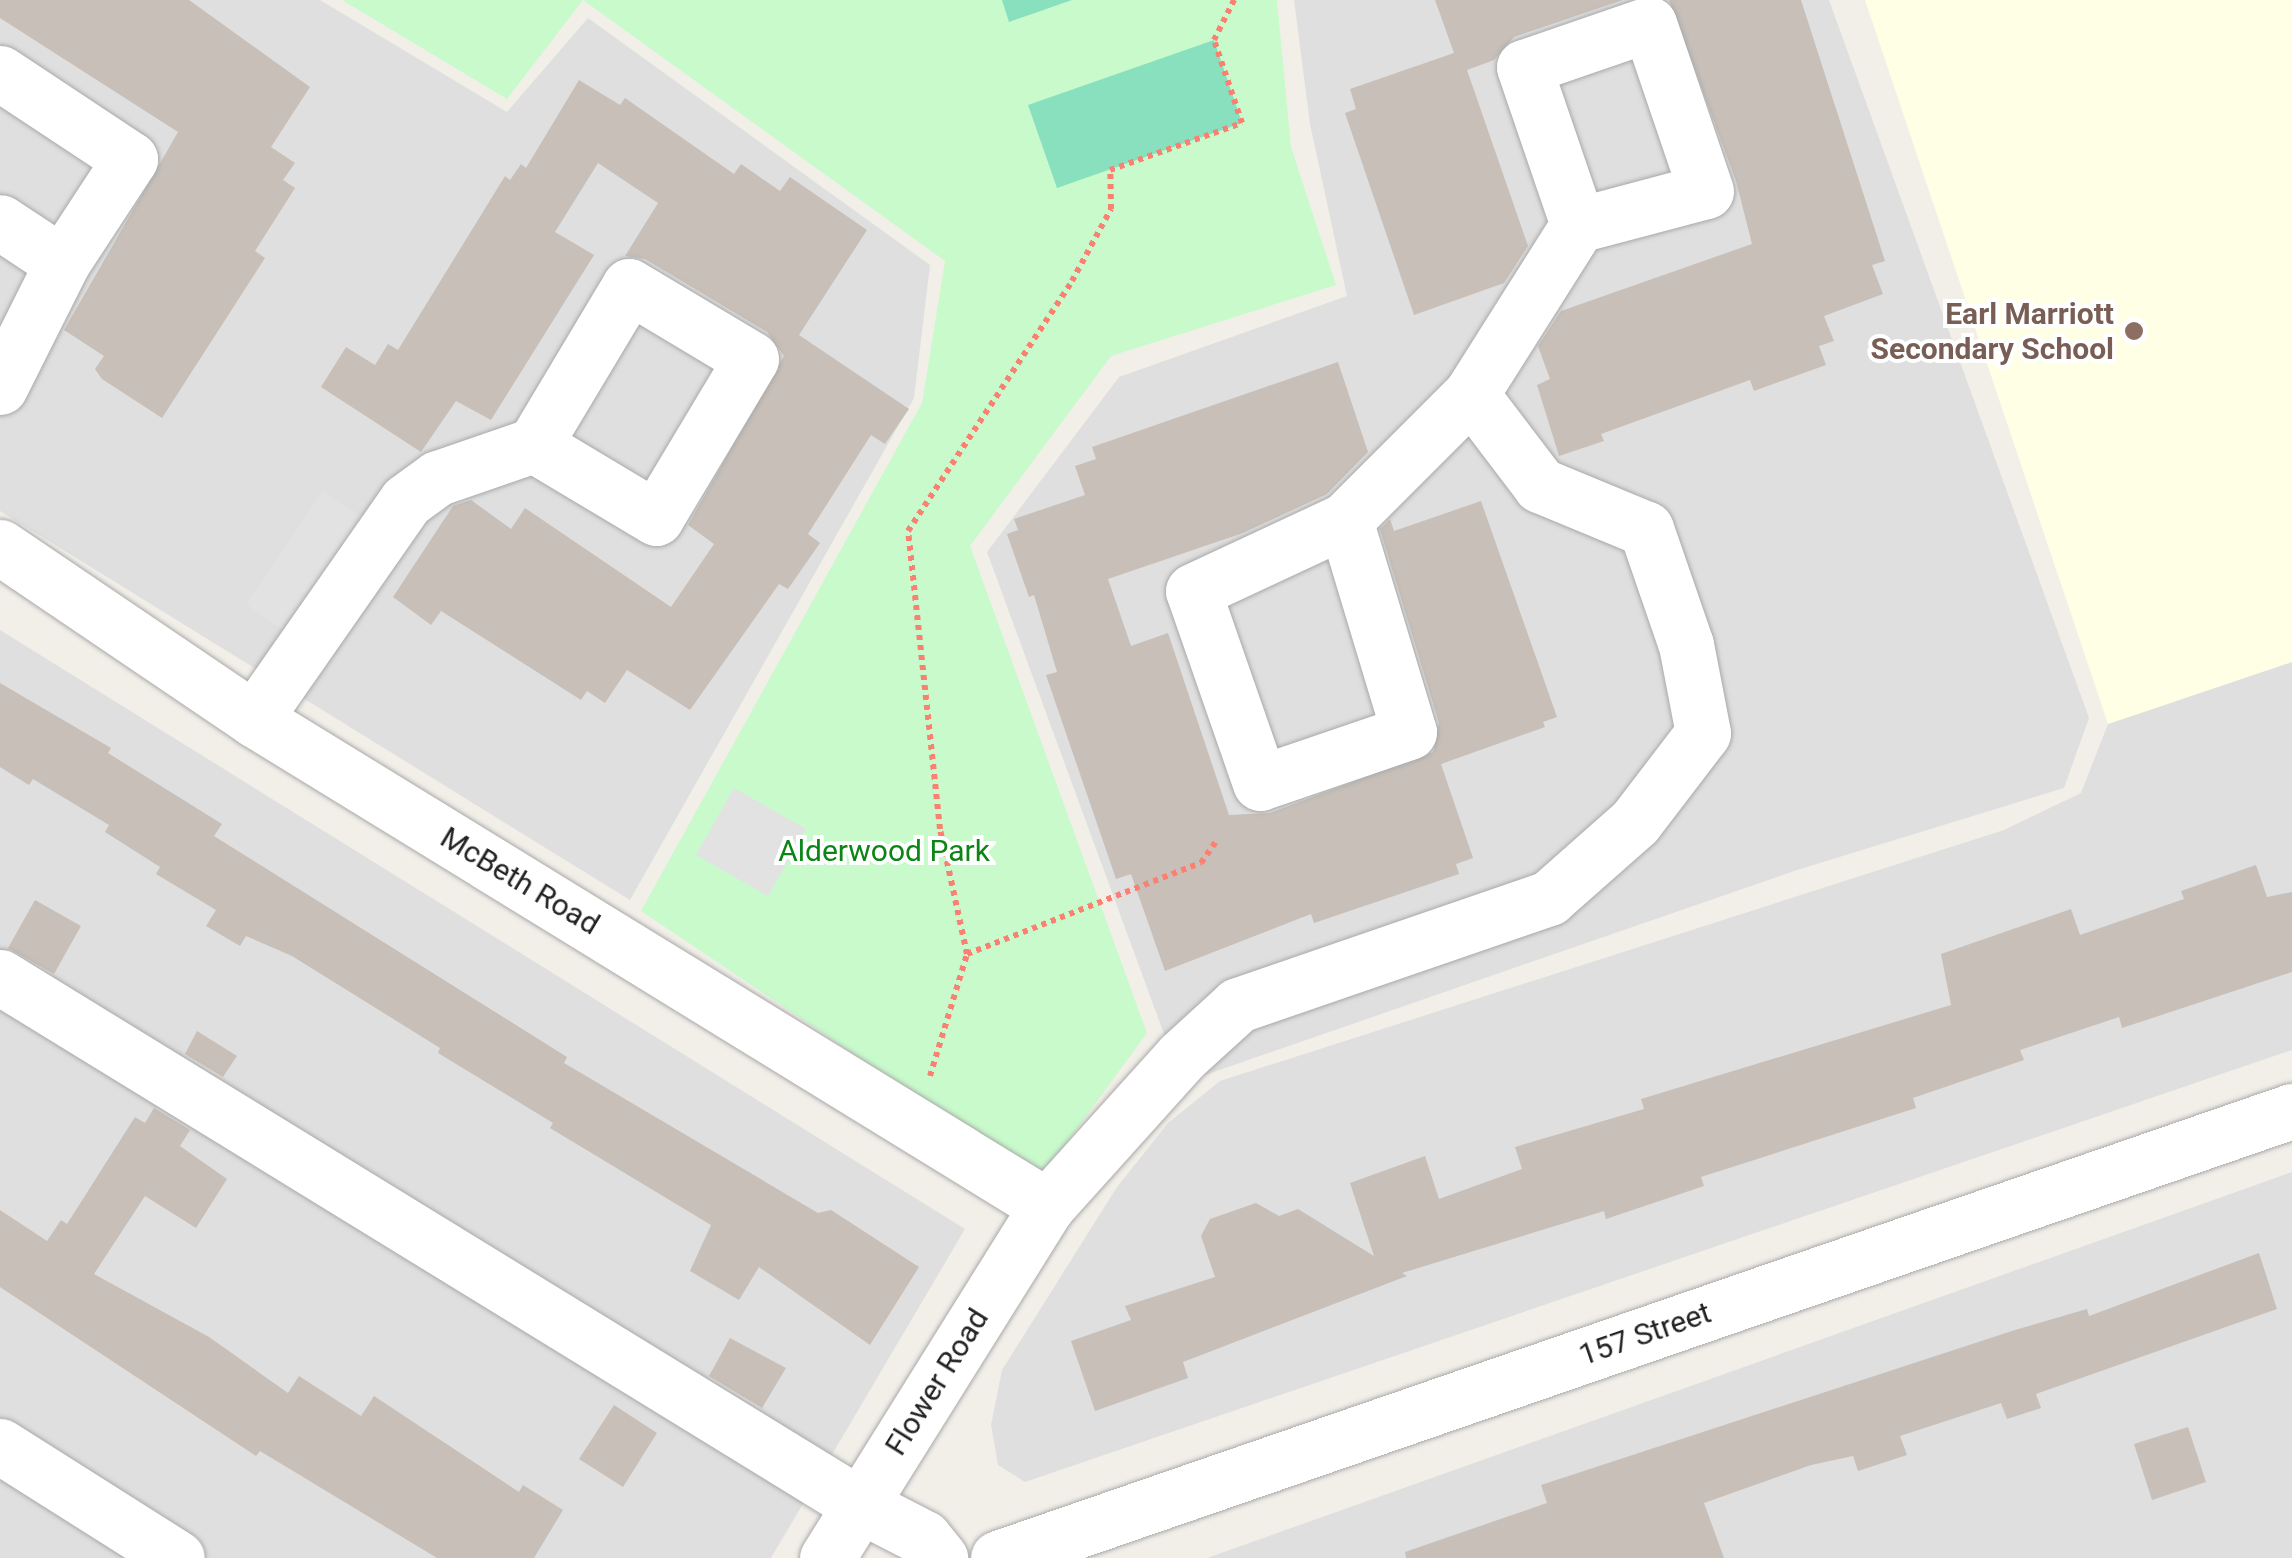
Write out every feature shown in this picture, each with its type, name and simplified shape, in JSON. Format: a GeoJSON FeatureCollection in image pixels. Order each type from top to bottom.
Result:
{"type":"FeatureCollection","features":[{"type":"Feature","properties":{"kind":"street"},"geometry":{"type":"LineString","coordinates":[[0,74],[130,159],[62,263],[0,387]]}},
{"type":"Feature","properties":{"kind":"street"},"geometry":{"type":"LineString","coordinates":[[0,222],[62,263]]}},
{"type":"Feature","properties":{"kind":"street"},"geometry":{"type":"LineString","coordinates":[[1345,520],[1409,732],[1260,783],[1194,591],[1345,520],[1471,394],[1578,225]]}},
{"type":"Feature","properties":{"kind":"street","name":"Flower Road"},"geometry":{"type":"LineString","coordinates":[[827,1558],[1046,1206],[1238,1005],[1550,898],[1635,822],[1703,733],[1686,645],[1646,528],[1540,485],[1471,394]]}},
{"type":"Feature","properties":{"kind":"street"},"geometry":{"type":"LineString","coordinates":[[254,719],[406,502],[438,478],[534,445]]}},
{"type":"Feature","properties":{"kind":"street","name":"McBeth Road"},"geometry":{"type":"LineString","coordinates":[[0,547],[254,719],[1046,1206]]}},
{"type":"Feature","properties":{"kind":"street"},"geometry":{"type":"LineString","coordinates":[[0,977],[860,1505],[924,1538],[940,1558]]}},
{"type":"Feature","properties":{"kind":"street","name":"157 Street"},"geometry":{"type":"LineString","coordinates":[[998,1558],[2292,1111]]}},
{"type":"Feature","properties":{"kind":"street"},"geometry":{"type":"LineString","coordinates":[[0,1446],[177,1558]]}},
{"type":"Feature","properties":{"kind":"path"},"geometry":{"type":"LineString","coordinates":[[928,1081],[967,954],[940,829],[908,531],[1072,281],[1112,209],[1110,170],[1242,123],[1214,40],[1234,0]]}},
{"type":"Feature","properties":{"kind":"path"},"geometry":{"type":"LineString","coordinates":[[967,954],[1201,863],[1217,840]]}},
{"type":"Feature","properties":{"kind":"shaded area"},"geometry":{"type":"Polygon","coordinates":[[[0,0],[320,0],[507,112],[588,18],[930,265],[914,398],[630,900],[0,511],[0,0]]]}},
{"type":"Feature","properties":{"kind":"shaded area"},"geometry":{"type":"Polygon","coordinates":[[[1294,0],[1829,0],[2089,718],[2064,788],[1797,870],[1182,1083],[987,552],[1119,377],[1347,296],[1310,124],[1294,0]]]}},
{"type":"Feature","properties":{"kind":"shaded area","name":"Earl Marriott Secondary School"},"geometry":{"type":"Polygon","coordinates":[[[1865,0],[2292,0],[2292,662],[2108,724],[1865,0]]]}},
{"type":"Feature","properties":{"kind":"shaded area"},"geometry":{"type":"Polygon","coordinates":[[[323,491],[369,522],[291,635],[246,604],[323,491]]]}},
{"type":"Feature","properties":{"kind":"shaded area"},"geometry":{"type":"Polygon","coordinates":[[[0,630],[965,1229],[771,1558],[0,1558],[0,630]]]}},
{"type":"Feature","properties":{"kind":"shaded area"},"geometry":{"type":"Polygon","coordinates":[[[2292,662],[2292,1050],[1025,1482],[998,1465],[991,1425],[1002,1370],[1117,1187],[1168,1123],[1220,1081],[2004,830],[2081,793],[2108,724],[2292,662]]]}},
{"type":"Feature","properties":{"kind":"shaded area"},"geometry":{"type":"Polygon","coordinates":[[[734,788],[806,829],[768,896],[696,855],[734,788]]]}},
{"type":"Feature","properties":{"kind":"shaded area"},"geometry":{"type":"Polygon","coordinates":[[[2292,1172],[2292,1558],[1207,1558],[2292,1172]]]}},
{"type":"Feature","properties":{"kind":"green space"},"geometry":{"type":"Polygon","coordinates":[[[342,0],[583,0],[507,99],[342,0]]]}},
{"type":"Feature","properties":{"kind":"green space","name":"Alderwood Park"},"geometry":{"type":"Polygon","coordinates":[[[583,0],[1277,0],[1291,147],[1336,285],[1111,356],[970,546],[1147,1033],[1040,1179],[641,911],[922,403],[945,261],[583,0]]]}},
{"type":"Feature","properties":{"kind":"green space"},"geometry":{"type":"Polygon","coordinates":[[[1002,0],[1072,0],[1009,22],[1002,0]]]}},
{"type":"Feature","properties":{"kind":"green space"},"geometry":{"type":"Polygon","coordinates":[[[1214,40],[1242,123],[1057,188],[1028,105],[1214,40]]]}},
{"type":"Feature","properties":{"kind":"building"},"geometry":{"type":"Polygon","coordinates":[[[0,0],[189,0],[310,87],[271,147],[295,163],[283,180],[295,188],[255,251],[265,258],[162,418],[102,379],[95,369],[104,356],[64,330],[178,132],[0,18],[0,0]]]}},
{"type":"Feature","properties":{"kind":"building"},"geometry":{"type":"Polygon","coordinates":[[[1435,0],[1623,0],[1514,37],[1494,60],[1467,70],[1528,246],[1504,283],[1414,315],[1345,113],[1356,109],[1350,89],[1454,53],[1435,0]]]}},
{"type":"Feature","properties":{"kind":"building"},"geometry":{"type":"Polygon","coordinates":[[[1669,0],[1801,0],[1885,261],[1872,265],[1883,294],[1824,316],[1834,341],[1819,346],[1826,365],[1754,391],[1750,380],[1601,434],[1604,441],[1559,456],[1537,385],[1550,379],[1538,346],[1561,311],[1752,244],[1736,181],[1669,0]]]}},
{"type":"Feature","properties":{"kind":"building"},"geometry":{"type":"Polygon","coordinates":[[[579,80],[620,105],[625,98],[734,174],[741,164],[780,191],[790,177],[867,230],[799,335],[909,409],[885,444],[871,435],[808,534],[820,543],[788,589],[779,584],[690,710],[627,670],[605,703],[587,691],[581,700],[441,611],[431,625],[393,597],[453,506],[471,500],[511,529],[525,508],[671,607],[714,544],[688,525],[784,356],[767,332],[645,259],[625,256],[658,203],[598,163],[555,232],[594,255],[491,420],[456,401],[421,452],[321,387],[346,347],[375,365],[388,344],[398,350],[505,176],[510,180],[521,164],[526,168],[579,80]]]}},
{"type":"Feature","properties":{"kind":"building"},"geometry":{"type":"Polygon","coordinates":[[[1338,362],[1368,452],[1327,494],[1243,533],[1108,579],[1131,646],[1168,633],[1229,815],[1270,813],[1433,752],[1439,723],[1380,529],[1390,519],[1394,531],[1481,501],[1557,717],[1543,722],[1545,727],[1441,764],[1473,858],[1456,864],[1459,874],[1314,923],[1311,914],[1165,971],[1131,874],[1116,879],[1046,675],[1057,672],[1034,595],[1029,597],[1007,534],[1018,530],[1014,519],[1085,495],[1075,466],[1096,459],[1092,447],[1338,362]]]}},
{"type":"Feature","properties":{"kind":"building"},"geometry":{"type":"Polygon","coordinates":[[[0,683],[111,748],[108,753],[222,824],[214,836],[567,1057],[564,1063],[818,1213],[831,1210],[919,1267],[870,1345],[759,1267],[739,1300],[690,1271],[711,1225],[550,1128],[553,1123],[438,1053],[440,1048],[292,956],[246,936],[240,946],[206,926],[216,910],[156,874],[160,867],[105,832],[109,825],[33,779],[29,785],[0,767],[0,683]]]}},
{"type":"Feature","properties":{"kind":"building"},"geometry":{"type":"Polygon","coordinates":[[[2256,865],[2267,897],[2292,892],[2292,972],[2122,1028],[2119,1017],[2020,1050],[2024,1060],[1913,1098],[1916,1108],[1701,1177],[1704,1186],[1606,1219],[1604,1211],[1402,1273],[1407,1276],[1183,1362],[1188,1378],[1095,1411],[1071,1341],[1131,1320],[1125,1306],[1215,1277],[1201,1236],[1210,1219],[1256,1203],[1279,1216],[1298,1209],[1374,1256],[1350,1183],[1425,1156],[1439,1199],[1522,1169],[1515,1147],[1644,1109],[1641,1099],[1951,1005],[1941,954],[2071,909],[2080,935],[2184,899],[2181,891],[2256,865]]]}},
{"type":"Feature","properties":{"kind":"building"},"geometry":{"type":"Polygon","coordinates":[[[35,900],[81,926],[54,974],[8,948],[35,900]]]}},
{"type":"Feature","properties":{"kind":"building"},"geometry":{"type":"Polygon","coordinates":[[[197,1031],[237,1056],[223,1077],[185,1054],[197,1031]]]}},
{"type":"Feature","properties":{"kind":"building"},"geometry":{"type":"Polygon","coordinates":[[[154,1108],[190,1130],[180,1146],[227,1179],[196,1228],[145,1196],[94,1274],[209,1337],[288,1393],[299,1376],[361,1416],[374,1396],[519,1492],[523,1485],[563,1510],[534,1558],[437,1558],[260,1451],[256,1456],[0,1287],[0,1210],[47,1241],[61,1220],[67,1224],[135,1117],[145,1123],[154,1108]]]}},
{"type":"Feature","properties":{"kind":"building"},"geometry":{"type":"Polygon","coordinates":[[[2259,1253],[2277,1309],[2036,1394],[2041,1408],[2007,1419],[2001,1403],[1900,1436],[1907,1455],[1858,1471],[1853,1456],[1811,1465],[1704,1503],[1724,1558],[1406,1558],[1405,1552],[1547,1503],[1541,1485],[2015,1330],[2087,1309],[2089,1316],[2259,1253]]]}},
{"type":"Feature","properties":{"kind":"building"},"geometry":{"type":"Polygon","coordinates":[[[730,1338],[786,1368],[762,1408],[709,1376],[730,1338]]]}},
{"type":"Feature","properties":{"kind":"building"},"geometry":{"type":"Polygon","coordinates":[[[614,1405],[657,1433],[623,1487],[579,1459],[614,1405]]]}},
{"type":"Feature","properties":{"kind":"building"},"geometry":{"type":"Polygon","coordinates":[[[2188,1427],[2206,1482],[2152,1500],[2134,1444],[2188,1427]]]}},
{"type":"Feature","properties":{"kind":"place","name":"Earl Marriott Secondary School"},"geometry":{"type":"Point","coordinates":[2134,331]}}]}
